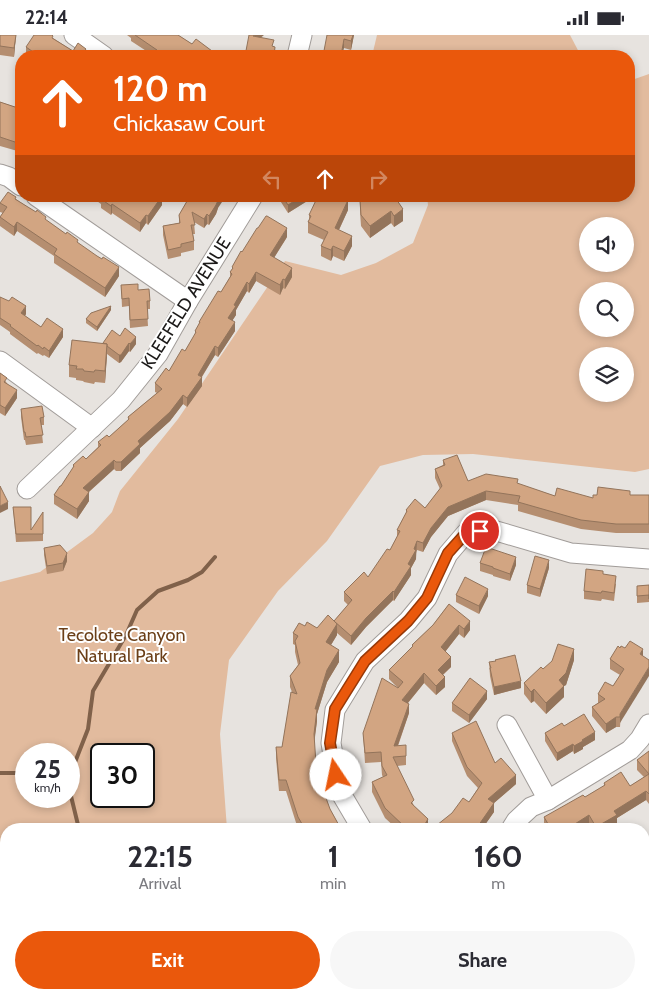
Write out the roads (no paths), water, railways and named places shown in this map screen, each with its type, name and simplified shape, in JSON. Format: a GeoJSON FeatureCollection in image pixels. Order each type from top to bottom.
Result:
{"type":"FeatureCollection","features":[{"type":"Feature","properties":{"kind":"street"},"geometry":{"type":"LineString","coordinates":[[74,35],[95,50]]}},
{"type":"Feature","properties":{"kind":"street"},"geometry":{"type":"LineString","coordinates":[[298,50],[302,35]]}},
{"type":"Feature","properties":{"kind":"street"},"geometry":{"type":"LineString","coordinates":[[0,174],[15,182]]}},
{"type":"Feature","properties":{"kind":"street"},"geometry":{"type":"LineString","coordinates":[[45,202],[188,301]]}},
{"type":"Feature","properties":{"kind":"street","name":"KLEEFELD AVENUE"},"geometry":{"type":"LineString","coordinates":[[27,489],[121,400],[158,354],[188,301],[249,202]]}},
{"type":"Feature","properties":{"kind":"street"},"geometry":{"type":"LineString","coordinates":[[0,361],[92,427]]}},
{"type":"Feature","properties":{"kind":"street"},"geometry":{"type":"LineString","coordinates":[[358,823],[339,790],[330,743],[335,709],[365,661],[408,621],[427,598],[448,553],[466,533],[493,530],[571,553],[649,559]]}},
{"type":"Feature","properties":{"kind":"street"},"geometry":{"type":"LineString","coordinates":[[515,823],[531,807],[548,800],[630,750],[640,739],[649,724]]}},
{"type":"Feature","properties":{"kind":"street"},"geometry":{"type":"LineString","coordinates":[[507,725],[548,800]]}},
{"type":"Feature","properties":{"kind":"waterway"},"geometry":{"type":"LineString","coordinates":[[80,750],[88,729],[93,691],[126,635],[137,610],[158,591],[188,580],[202,572],[215,557]]}},
{"type":"Feature","properties":{"kind":"waterway"},"geometry":{"type":"LineString","coordinates":[[0,773],[15,773]]}},
{"type":"Feature","properties":{"kind":"waterway"},"geometry":{"type":"LineString","coordinates":[[74,808],[78,823]]}},
{"type":"Feature","properties":{"kind":"park label","name":"Tecolote Canyon Natural Park"},"geometry":{"type":"Point","coordinates":[122,646]}}]}
